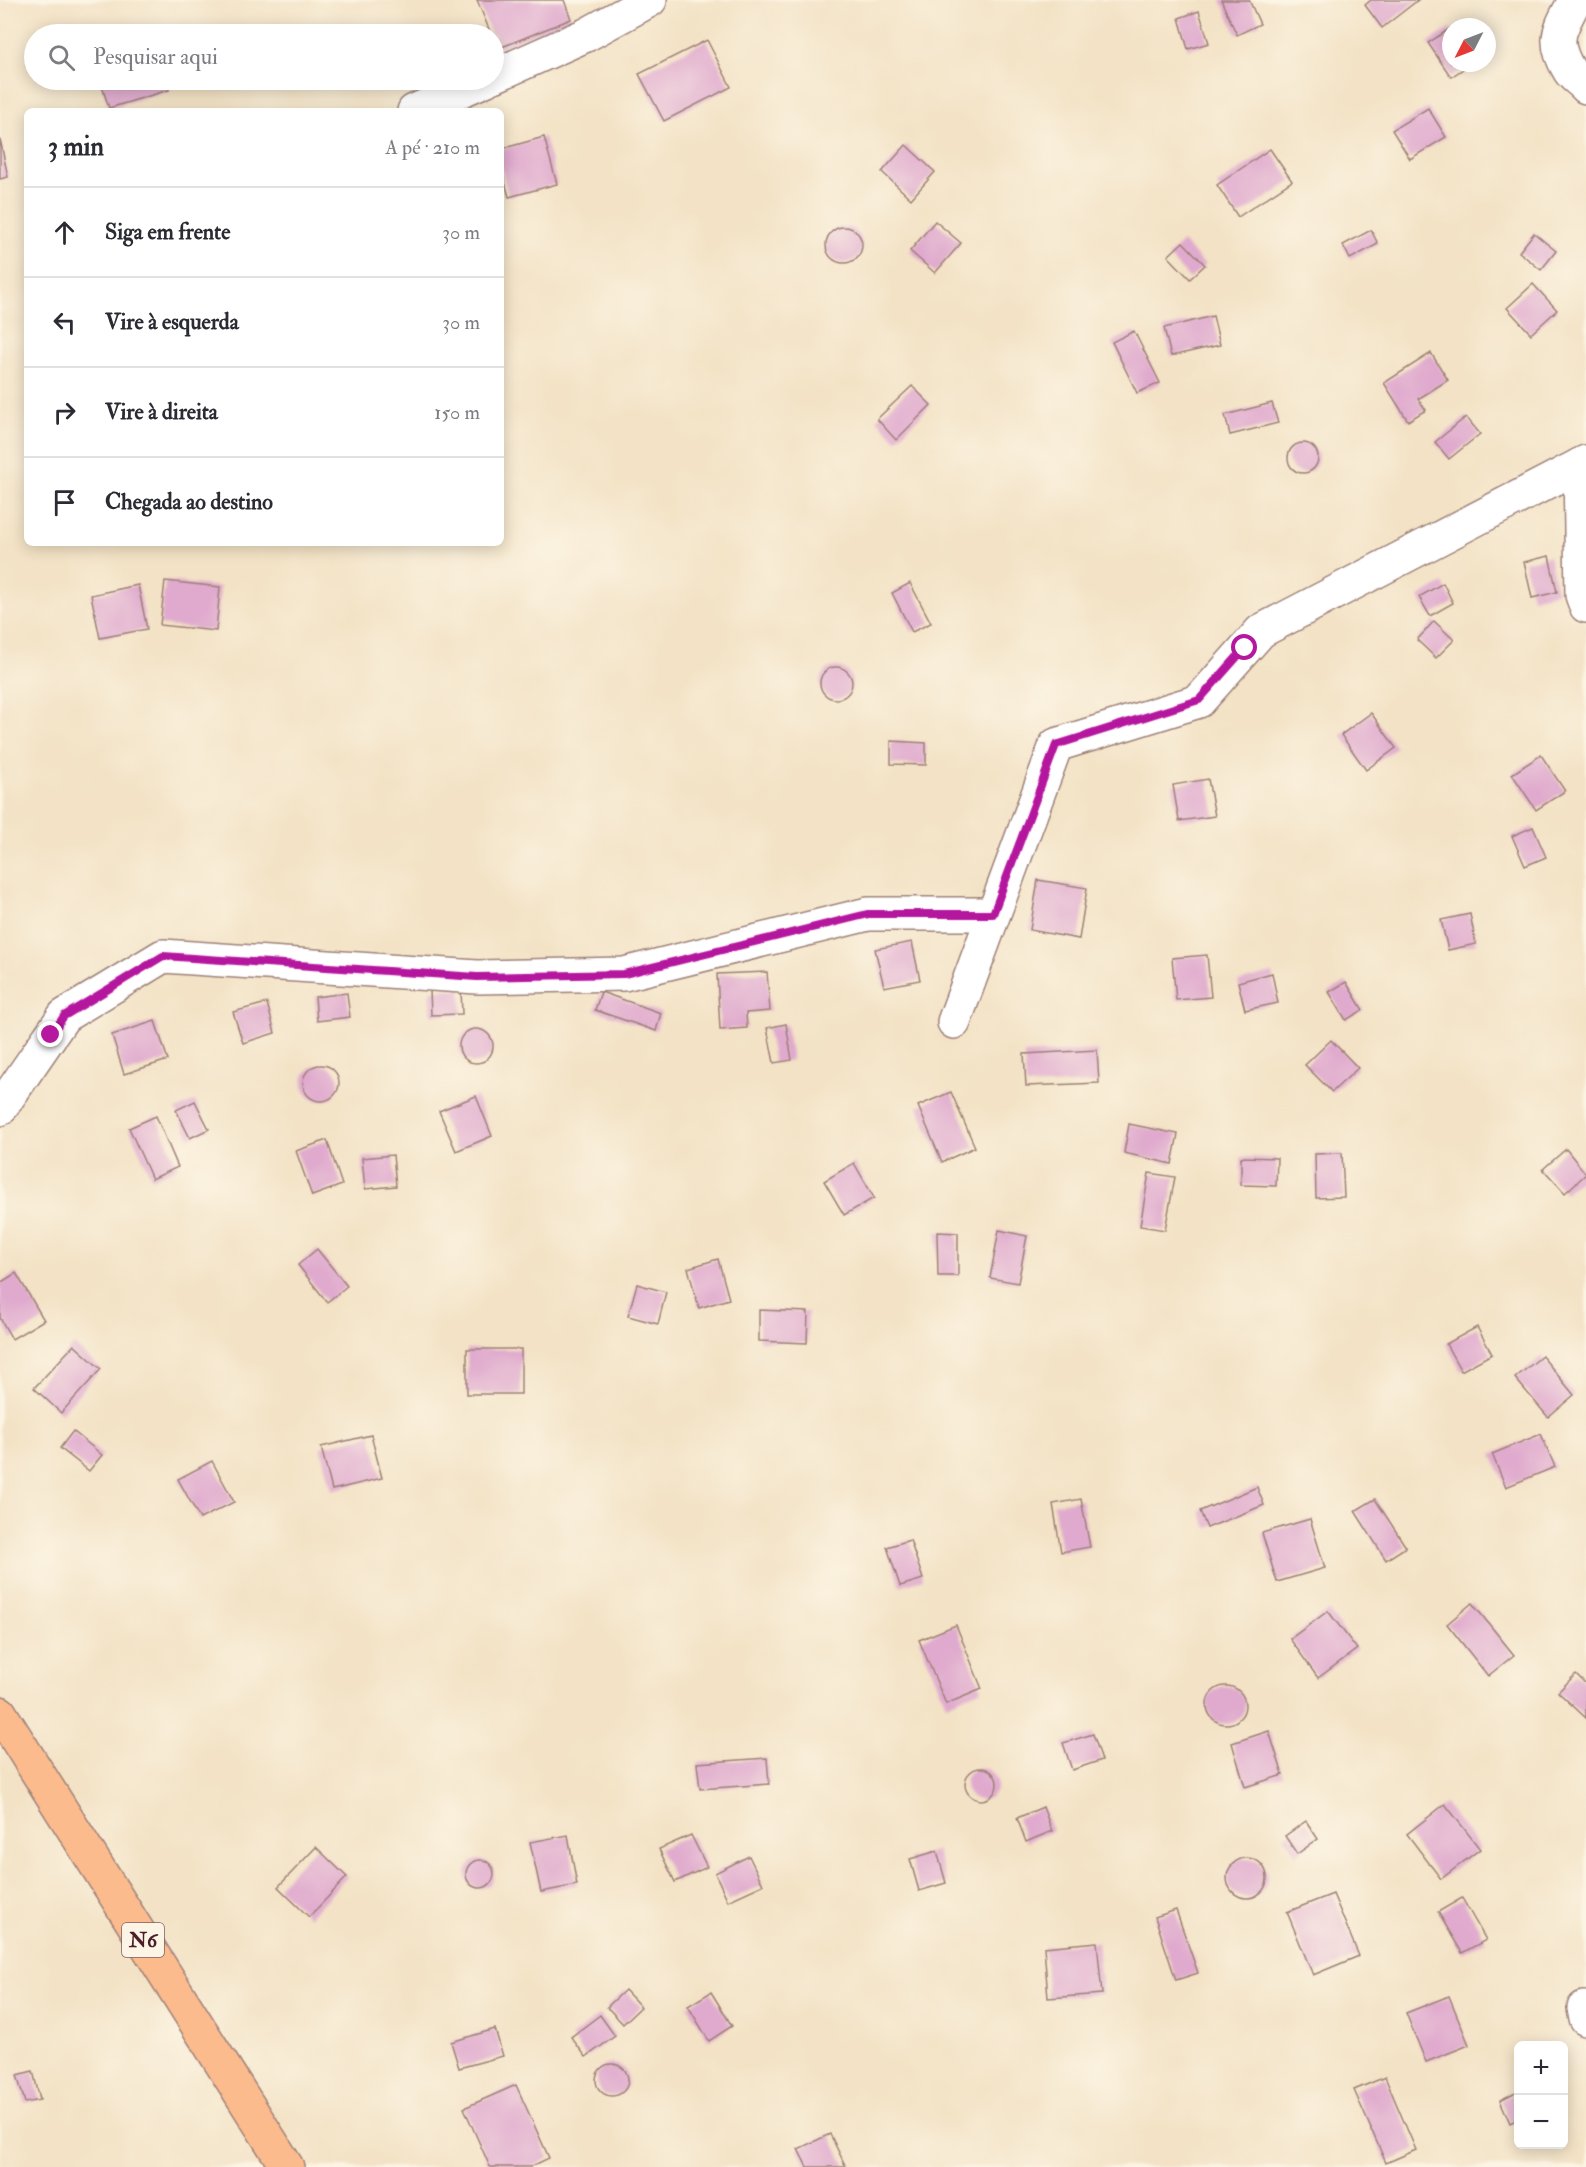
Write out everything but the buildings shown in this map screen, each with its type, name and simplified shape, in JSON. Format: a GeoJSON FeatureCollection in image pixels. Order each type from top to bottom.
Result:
{"type":"FeatureCollection","features":[{"type":"Feature","properties":{"kind":"highway","name":"N6"},"geometry":{"type":"LineString","coordinates":[[0,1713],[287,2167]]}},
{"type":"Feature","properties":{"kind":"street"},"geometry":{"type":"LineString","coordinates":[[504,72],[586,35],[650,0]]}},
{"type":"Feature","properties":{"kind":"street"},"geometry":{"type":"LineString","coordinates":[[1575,0],[1558,32],[1559,46],[1570,71],[1586,87]]}},
{"type":"Feature","properties":{"kind":"street"},"geometry":{"type":"LineString","coordinates":[[421,108],[462,90]]}},
{"type":"Feature","properties":{"kind":"street"},"geometry":{"type":"LineString","coordinates":[[954,1022],[1056,745],[1199,700],[1261,631],[1583,463],[1582,596],[1586,606]]}},
{"type":"Feature","properties":{"kind":"street"},"geometry":{"type":"LineString","coordinates":[[0,1109],[64,1016],[163,956],[477,977],[624,974],[868,914],[993,914]]}},
{"type":"Feature","properties":{"kind":"route"},"geometry":{"type":"LineString","coordinates":[[51,1035],[64,1016],[163,956],[477,977],[624,974],[868,914],[993,914],[1056,745],[1199,700],[1245,648]]}}]}
